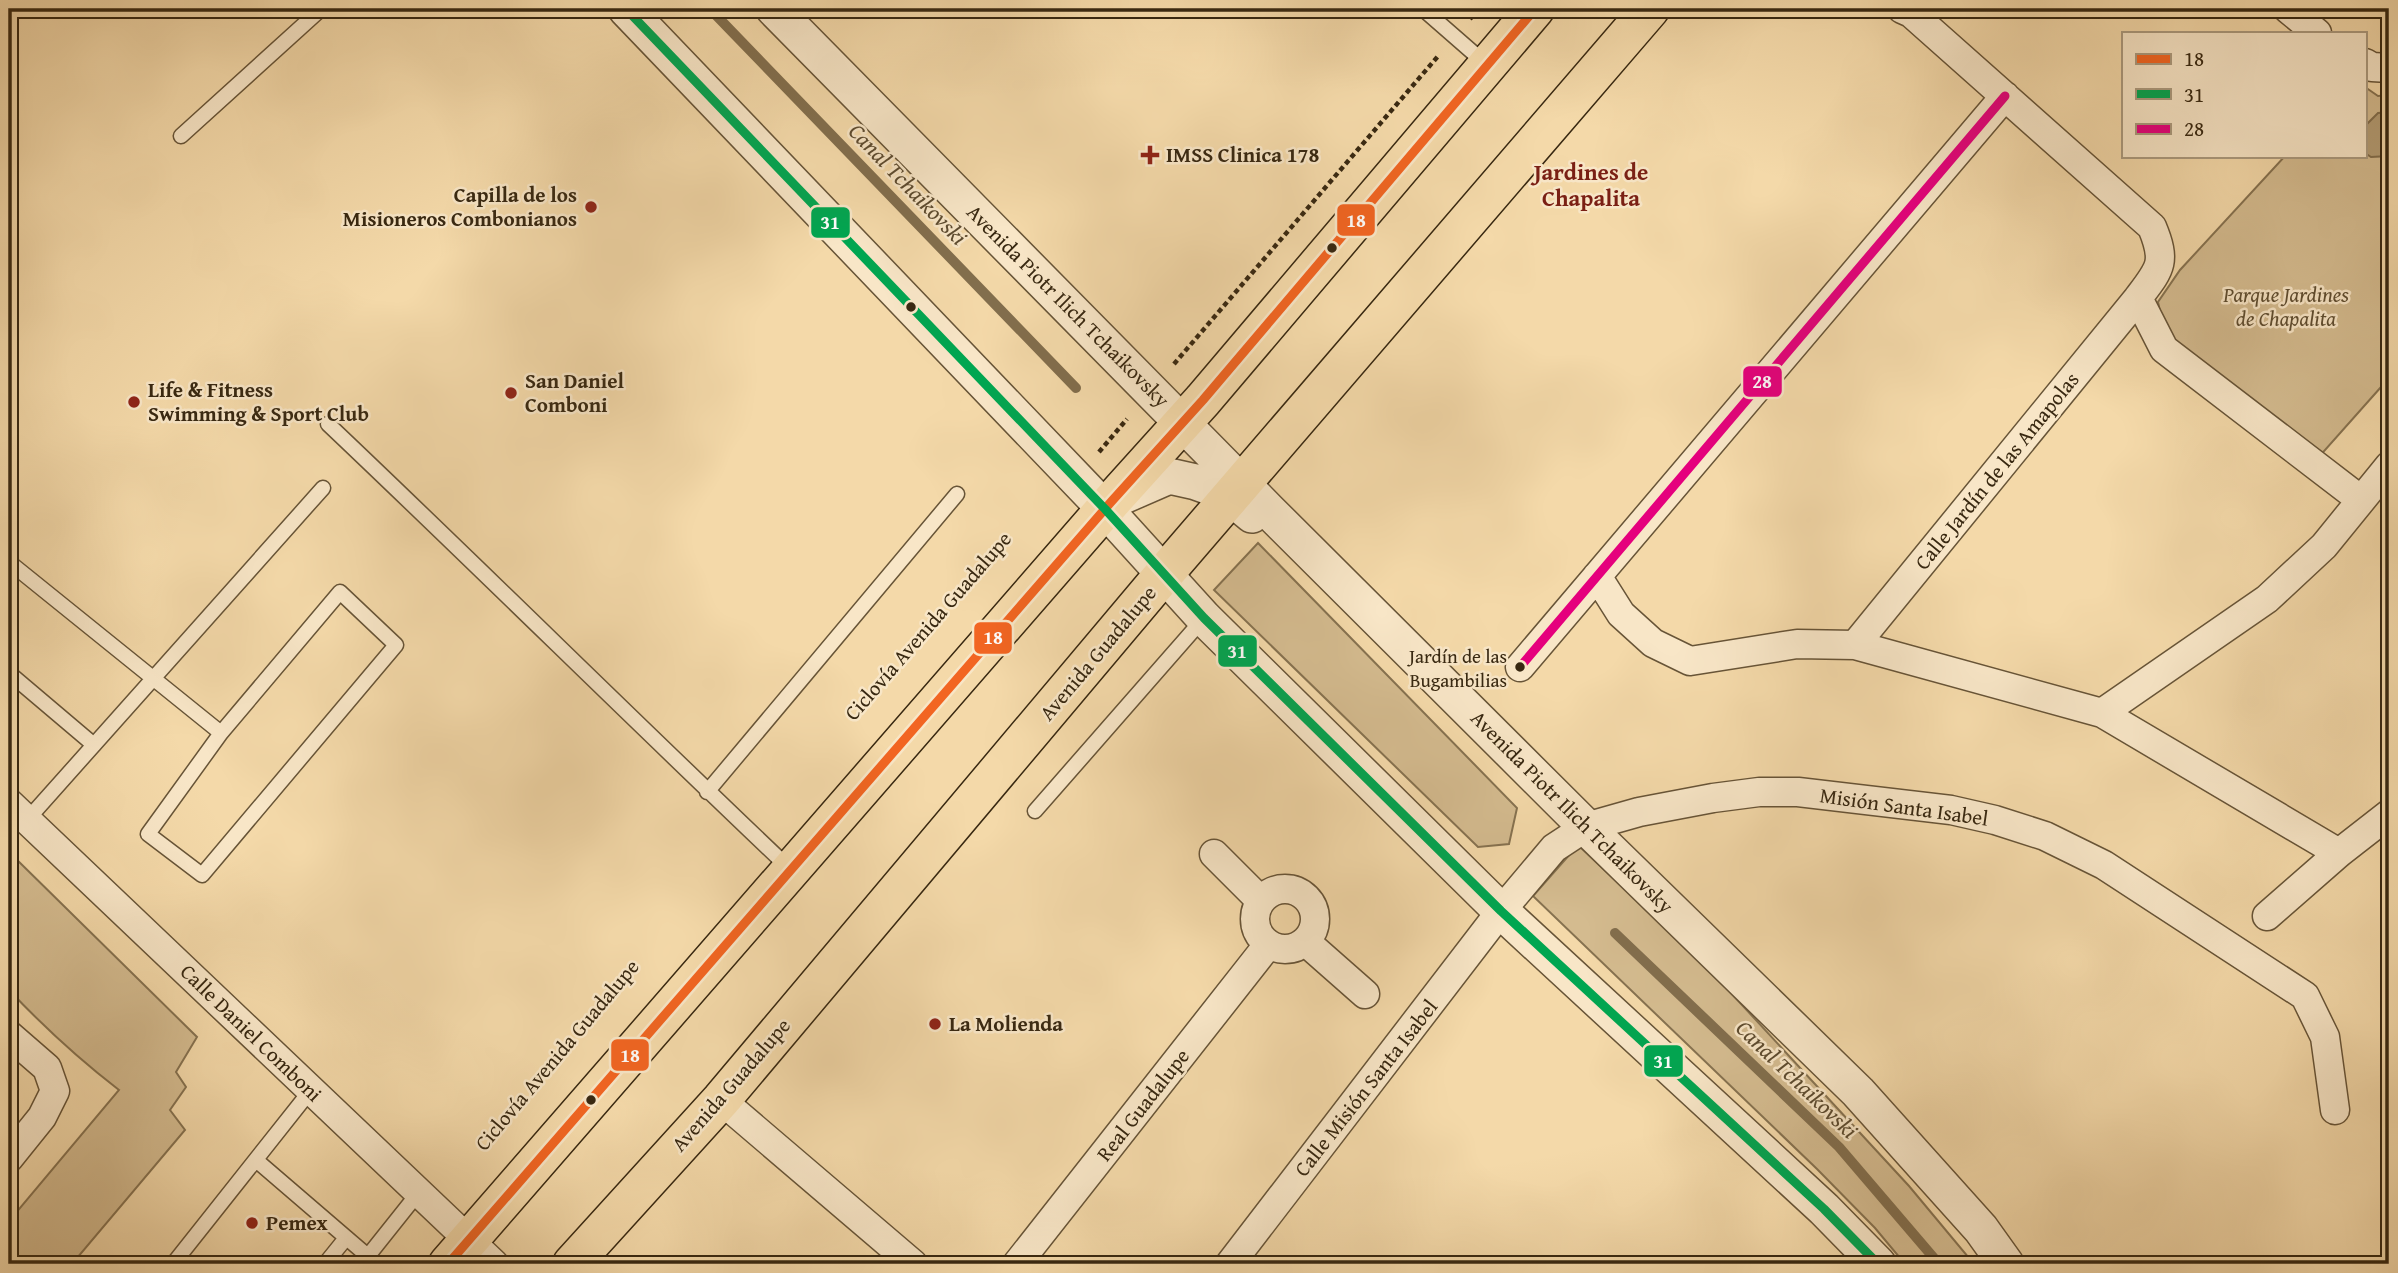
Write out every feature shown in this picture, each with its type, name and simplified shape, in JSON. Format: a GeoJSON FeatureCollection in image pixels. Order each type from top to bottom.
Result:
{"type":"FeatureCollection","features":[{"type":"Feature","properties":{"kind":"main road"},"geometry":{"type":"LineString","coordinates":[[470,1256],[791,870],[1183,422],[1535,9]]}},
{"type":"Feature","properties":{"kind":"main road","name":"Avenida Guadalupe"},"geometry":{"type":"LineString","coordinates":[[572,1264],[721,1100],[1164,574],[1650,9]]}},
{"type":"Feature","properties":{"kind":"street"},"geometry":{"type":"LineString","coordinates":[[626,9],[1108,505],[1204,618],[1501,911],[1824,1209],[1878,1264]]}},
{"type":"Feature","properties":{"kind":"street","name":"Avenida Piotr Ilich Tchaikovsky"},"geometry":{"type":"LineString","coordinates":[[774,9],[1183,422],[1237,489],[1340,582],[1858,1093],[1981,1229],[2006,1264]]}},
{"type":"Feature","properties":{"kind":"street"},"geometry":{"type":"LineString","coordinates":[[2288,9],[2316,32]]}},
{"type":"Feature","properties":{"kind":"street","name":"Calle Jardín de las Amapolas"},"geometry":{"type":"LineString","coordinates":[[1855,645],[2138,298],[2157,272],[2161,249],[2152,227],[1907,10]]}},
{"type":"Feature","properties":{"kind":"street"},"geometry":{"type":"LineString","coordinates":[[2366,64],[2372,67],[2389,68]]}},
{"type":"Feature","properties":{"kind":"street"},"geometry":{"type":"LineString","coordinates":[[1520,667],[2005,96]]}},
{"type":"Feature","properties":{"kind":"street"},"geometry":{"type":"LineString","coordinates":[[2138,298],[2164,349],[2361,500]]}},
{"type":"Feature","properties":{"kind":"street"},"geometry":{"type":"LineString","coordinates":[[2102,713],[2267,599],[2324,546],[2389,466]]}},
{"type":"Feature","properties":{"kind":"street"},"geometry":{"type":"LineString","coordinates":[[1108,505],[1169,476],[1224,492],[1237,489]]}},
{"type":"Feature","properties":{"kind":"street"},"geometry":{"type":"LineString","coordinates":[[1597,576],[1621,614],[1653,643],[1689,661],[1797,644],[1855,645],[2102,713],[2339,853]]}},
{"type":"Feature","properties":{"kind":"street","name":"Misión Santa Isabel"},"geometry":{"type":"LineString","coordinates":[[1501,911],[1554,848],[1586,827],[1639,812],[1759,792],[1798,792],[1951,810],[1995,820],[2045,836],[2104,864],[2305,996],[2325,1037],[2334,1110]]}},
{"type":"Feature","properties":{"kind":"street","name":"Calle Daniel Comboni"},"geometry":{"type":"LineString","coordinates":[[18,812],[419,1192],[470,1256]]}},
{"type":"Feature","properties":{"kind":"street"},"geometry":{"type":"LineString","coordinates":[[2267,916],[2339,853],[2389,814]]}},
{"type":"Feature","properties":{"kind":"street"},"geometry":{"type":"LineString","coordinates":[[1214,854],[1261,901]]}},
{"type":"Feature","properties":{"kind":"street"},"geometry":{"type":"LineString","coordinates":[[1288,889],[1306,897],[1313,905],[1316,915],[1312,934],[1306,942],[1287,950],[1268,945],[1256,930],[1254,920],[1261,901],[1278,890],[1288,889]]}},
{"type":"Feature","properties":{"kind":"street","name":"Calle Misión Santa Isabel"},"geometry":{"type":"LineString","coordinates":[[1230,1264],[1501,911]]}},
{"type":"Feature","properties":{"kind":"street"},"geometry":{"type":"LineString","coordinates":[[1306,942],[1364,994]]}},
{"type":"Feature","properties":{"kind":"street","name":"Real Guadalupe"},"geometry":{"type":"LineString","coordinates":[[1017,1264],[1268,945]]}},
{"type":"Feature","properties":{"kind":"street"},"geometry":{"type":"LineString","coordinates":[[9,1035],[47,1068],[55,1091],[42,1117],[9,1158]]}},
{"type":"Feature","properties":{"kind":"street"},"geometry":{"type":"LineString","coordinates":[[721,1100],[913,1264]]}},
{"type":"Feature","properties":{"kind":"lane"},"geometry":{"type":"LineString","coordinates":[[181,136],[321,9]]}},
{"type":"Feature","properties":{"kind":"lane"},"geometry":{"type":"LineString","coordinates":[[1423,9],[1488,65]]}},
{"type":"Feature","properties":{"kind":"lane"},"geometry":{"type":"LineString","coordinates":[[328,424],[791,870]]}},
{"type":"Feature","properties":{"kind":"lane"},"geometry":{"type":"LineString","coordinates":[[18,812],[94,745],[323,488]]}},
{"type":"Feature","properties":{"kind":"lane"},"geometry":{"type":"LineString","coordinates":[[707,792],[957,494]]}},
{"type":"Feature","properties":{"kind":"lane"},"geometry":{"type":"LineString","coordinates":[[9,562],[221,733]]}},
{"type":"Feature","properties":{"kind":"lane"},"geometry":{"type":"LineString","coordinates":[[340,592],[397,645],[202,876],[148,834],[221,733],[340,592]]}},
{"type":"Feature","properties":{"kind":"lane"},"geometry":{"type":"LineString","coordinates":[[1035,811],[1204,618]]}},
{"type":"Feature","properties":{"kind":"lane"},"geometry":{"type":"LineString","coordinates":[[9,673],[94,745]]}},
{"type":"Feature","properties":{"kind":"lane"},"geometry":{"type":"LineString","coordinates":[[173,1264],[311,1090]]}},
{"type":"Feature","properties":{"kind":"lane"},"geometry":{"type":"LineString","coordinates":[[256,1160],[372,1260],[419,1192]]}},
{"type":"Feature","properties":{"kind":"lane"},"geometry":{"type":"LineString","coordinates":[[325,1264],[346,1238]]}},
{"type":"Feature","properties":{"kind":"path"},"geometry":{"type":"LineString","coordinates":[[1469,19],[1478,9]]}},
{"type":"Feature","properties":{"kind":"path"},"geometry":{"type":"LineString","coordinates":[[1173,365],[1442,51]]}},
{"type":"Feature","properties":{"kind":"path"},"geometry":{"type":"LineString","coordinates":[[1092,460],[1128,418]]}},
{"type":"Feature","properties":{"kind":"green space","name":"Parque Jardines de Chapalita"},"geometry":{"type":"Polygon","coordinates":[[[2366,88],[2378,96],[2389,95],[2389,378],[2318,458],[2168,348],[2158,302],[2180,270],[2283,158],[2366,158],[2366,88]]]}},
{"type":"Feature","properties":{"kind":"green space"},"geometry":{"type":"Polygon","coordinates":[[[1258,543],[1517,808],[1509,844],[1478,847],[1214,590],[1258,543]]]}},
{"type":"Feature","properties":{"kind":"green space"},"geometry":{"type":"Polygon","coordinates":[[[1578,845],[1707,967],[1909,1186],[1974,1264],[1905,1264],[1875,1228],[1817,1169],[1533,896],[1578,845]]]}},
{"type":"Feature","properties":{"kind":"green space"},"geometry":{"type":"Polygon","coordinates":[[[9,852],[197,1037],[176,1072],[186,1087],[170,1110],[185,1130],[72,1264],[20,1264],[9,1254],[9,1221],[119,1090],[62,1042],[9,990],[9,852]]]}},
{"type":"Feature","properties":{"kind":"shaded area"},"geometry":{"type":"Polygon","coordinates":[[[2389,112],[2389,156],[2371,157],[2366,154],[2366,125],[2378,113],[2389,112]]]}},
{"type":"Feature","properties":{"kind":"waterway","name":"Canal Tchaikovski"},"geometry":{"type":"LineString","coordinates":[[710,9],[1076,388]]}},
{"type":"Feature","properties":{"kind":"waterway","name":"Canal Tchaikovski"},"geometry":{"type":"LineString","coordinates":[[1615,933],[1839,1147],[1939,1264]]}},
{"type":"Feature","properties":{"kind":"transit line","name":"31"},"geometry":{"type":"LineString","coordinates":[[626,9],[1105,509],[1204,618],[1501,911],[1824,1209],[1878,1264]]}},
{"type":"Feature","properties":{"kind":"transit line","name":"18"},"geometry":{"type":"LineString","coordinates":[[448,1264],[1111,502],[1203,400],[1535,9]]}},
{"type":"Feature","properties":{"kind":"transit line","name":"28"},"geometry":{"type":"LineString","coordinates":[[1520,667],[2005,96]]}},
{"type":"Feature","properties":{"kind":"place","name":"IMSS Clinica 178"},"geometry":{"type":"Point","coordinates":[1150,155]}},
{"type":"Feature","properties":{"kind":"place","name":"Capilla de los Misioneros Combonianos"},"geometry":{"type":"Point","coordinates":[591,207]}},
{"type":"Feature","properties":{"kind":"place","name":"San Daniel Comboni"},"geometry":{"type":"Point","coordinates":[511,393]}},
{"type":"Feature","properties":{"kind":"place","name":"Life & Fitness Swimming & Sport Club"},"geometry":{"type":"Point","coordinates":[134,402]}},
{"type":"Feature","properties":{"kind":"place","name":"Jardín de las Bugambilias"},"geometry":{"type":"Point","coordinates":[1520,667]}},
{"type":"Feature","properties":{"kind":"place","name":"La Molienda"},"geometry":{"type":"Point","coordinates":[935,1024]}},
{"type":"Feature","properties":{"kind":"place","name":"Pemex"},"geometry":{"type":"Point","coordinates":[252,1223]}},
{"type":"Feature","properties":{"kind":"district","name":"Jardines de Chapalita"},"geometry":{"type":"Point","coordinates":[1591,185]}}]}
